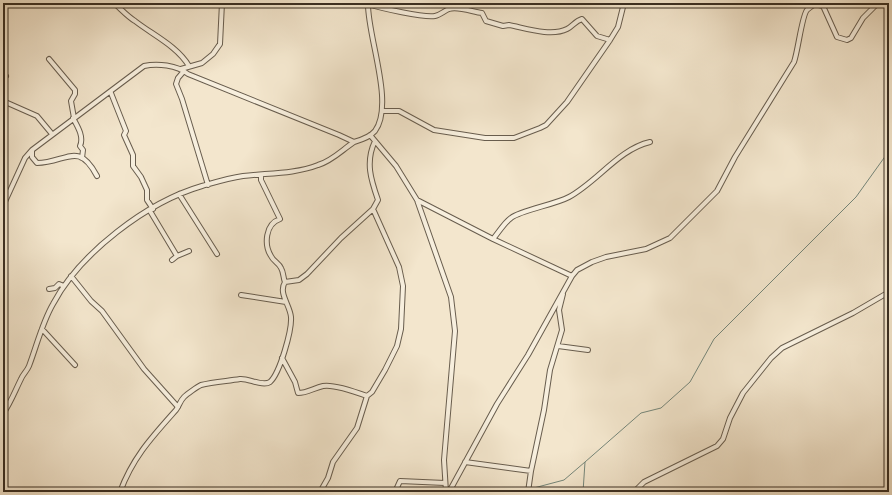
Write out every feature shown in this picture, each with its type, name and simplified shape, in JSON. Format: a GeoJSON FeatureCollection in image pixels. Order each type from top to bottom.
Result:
{"type":"FeatureCollection","features":[{"type":"Feature","properties":{"kind":"street"},"geometry":{"type":"LineString","coordinates":[[114,3],[134,21],[168,44],[182,56],[189,66]]}},
{"type":"Feature","properties":{"kind":"street"},"geometry":{"type":"LineString","coordinates":[[208,185],[176,84],[182,70],[189,66],[202,63],[213,54],[220,44],[222,3]]}},
{"type":"Feature","properties":{"kind":"street"},"geometry":{"type":"LineString","coordinates":[[382,111],[399,111],[424,126],[444,132],[485,138],[514,138],[546,125],[557,114],[610,40],[618,27],[624,3]]}},
{"type":"Feature","properties":{"kind":"street"},"geometry":{"type":"LineString","coordinates":[[447,492],[497,404],[540,336],[571,278],[577,270],[606,257],[646,249],[670,238],[717,191],[735,157],[794,62],[799,45],[803,18],[807,10],[815,4],[823,6],[837,37],[847,40],[851,38],[863,18],[878,3]]}},
{"type":"Feature","properties":{"kind":"street"},"geometry":{"type":"LineString","coordinates":[[3,414],[12,400],[22,377],[29,366],[52,304],[71,276],[93,252],[116,232],[179,194],[228,179],[317,166],[338,155],[354,142],[370,135],[379,124],[382,111],[380,72],[368,21],[368,4],[387,10],[425,16],[435,16],[450,9],[464,10],[482,14],[486,20],[503,26],[509,24],[552,32],[568,29],[575,21],[582,18],[597,36],[610,40]]}},
{"type":"Feature","properties":{"kind":"street"},"geometry":{"type":"LineString","coordinates":[[49,59],[75,90],[75,94],[71,101],[74,118],[81,134],[82,143],[80,146],[83,150],[82,158]]}},
{"type":"Feature","properties":{"kind":"street"},"geometry":{"type":"LineString","coordinates":[[3,206],[23,164],[32,150],[74,118],[111,93],[144,66],[150,65],[182,70],[287,115],[339,134],[354,142]]}},
{"type":"Feature","properties":{"kind":"street"},"geometry":{"type":"LineString","coordinates":[[3,72],[6,76],[3,77]]}},
{"type":"Feature","properties":{"kind":"street"},"geometry":{"type":"LineString","coordinates":[[3,84],[3,89]]}},
{"type":"Feature","properties":{"kind":"street"},"geometry":{"type":"LineString","coordinates":[[111,93],[126,131],[124,134],[133,155],[133,166],[141,177],[147,190],[147,200],[151,210],[177,256]]}},
{"type":"Feature","properties":{"kind":"street"},"geometry":{"type":"LineString","coordinates":[[3,101],[37,116],[52,134]]}},
{"type":"Feature","properties":{"kind":"street"},"geometry":{"type":"LineString","coordinates":[[370,135],[396,166],[417,200],[451,297],[455,331],[444,460],[447,492]]}},
{"type":"Feature","properties":{"kind":"street"},"geometry":{"type":"LineString","coordinates":[[285,282],[299,280],[308,274],[341,238],[373,209],[378,200],[369,175],[371,149],[375,142]]}},
{"type":"Feature","properties":{"kind":"street"},"geometry":{"type":"LineString","coordinates":[[493,239],[512,217],[546,207],[571,196],[605,171],[629,150],[650,142]]}},
{"type":"Feature","properties":{"kind":"street"},"geometry":{"type":"LineString","coordinates":[[32,150],[32,157],[37,162],[57,160],[69,155],[76,155],[92,167],[97,176]]}},
{"type":"Feature","properties":{"kind":"street"},"geometry":{"type":"LineString","coordinates":[[120,492],[147,441],[178,407],[184,397],[200,386],[242,379],[265,384],[269,383],[282,358],[289,339],[291,323],[282,289],[285,282],[281,266],[271,257],[266,242],[271,227],[275,221],[280,219],[261,180],[262,175]]}},
{"type":"Feature","properties":{"kind":"street"},"geometry":{"type":"LineString","coordinates":[[179,194],[218,254]]}},
{"type":"Feature","properties":{"kind":"street"},"geometry":{"type":"LineString","coordinates":[[417,200],[571,278]]}},
{"type":"Feature","properties":{"kind":"street"},"geometry":{"type":"LineString","coordinates":[[320,492],[328,478],[333,462],[357,428],[367,396],[372,392],[397,346],[403,316],[403,286],[399,267],[373,209]]}},
{"type":"Feature","properties":{"kind":"street"},"geometry":{"type":"LineString","coordinates":[[172,260],[189,251]]}},
{"type":"Feature","properties":{"kind":"street"},"geometry":{"type":"LineString","coordinates":[[71,276],[102,311],[144,369],[178,407]]}},
{"type":"Feature","properties":{"kind":"street"},"geometry":{"type":"LineString","coordinates":[[528,492],[530,471],[544,410],[550,370],[562,330],[559,310],[563,294],[568,287],[571,278]]}},
{"type":"Feature","properties":{"kind":"street"},"geometry":{"type":"LineString","coordinates":[[49,289],[55,288],[59,284],[64,286]]}},
{"type":"Feature","properties":{"kind":"street"},"geometry":{"type":"LineString","coordinates":[[634,492],[644,482],[717,446],[723,439],[730,418],[743,393],[762,368],[782,348],[862,309],[889,292]]}},
{"type":"Feature","properties":{"kind":"street"},"geometry":{"type":"LineString","coordinates":[[241,295],[286,302]]}},
{"type":"Feature","properties":{"kind":"street"},"geometry":{"type":"LineString","coordinates":[[42,329],[75,365]]}},
{"type":"Feature","properties":{"kind":"street"},"geometry":{"type":"LineString","coordinates":[[558,346],[588,350]]}},
{"type":"Feature","properties":{"kind":"street"},"geometry":{"type":"LineString","coordinates":[[282,358],[295,382],[298,393],[303,393],[323,386],[343,388],[367,396]]}},
{"type":"Feature","properties":{"kind":"street"},"geometry":{"type":"LineString","coordinates":[[465,462],[530,471]]}},
{"type":"Feature","properties":{"kind":"street"},"geometry":{"type":"LineString","coordinates":[[395,492],[400,481],[445,483]]}},
{"type":"Feature","properties":{"kind":"waterway"},"geometry":{"type":"LineString","coordinates":[[583,492],[585,462],[641,413],[661,408],[690,382],[714,339],[856,197],[889,151]]}},
{"type":"Feature","properties":{"kind":"waterway"},"geometry":{"type":"LineString","coordinates":[[530,489],[564,480],[585,462]]}}]}
